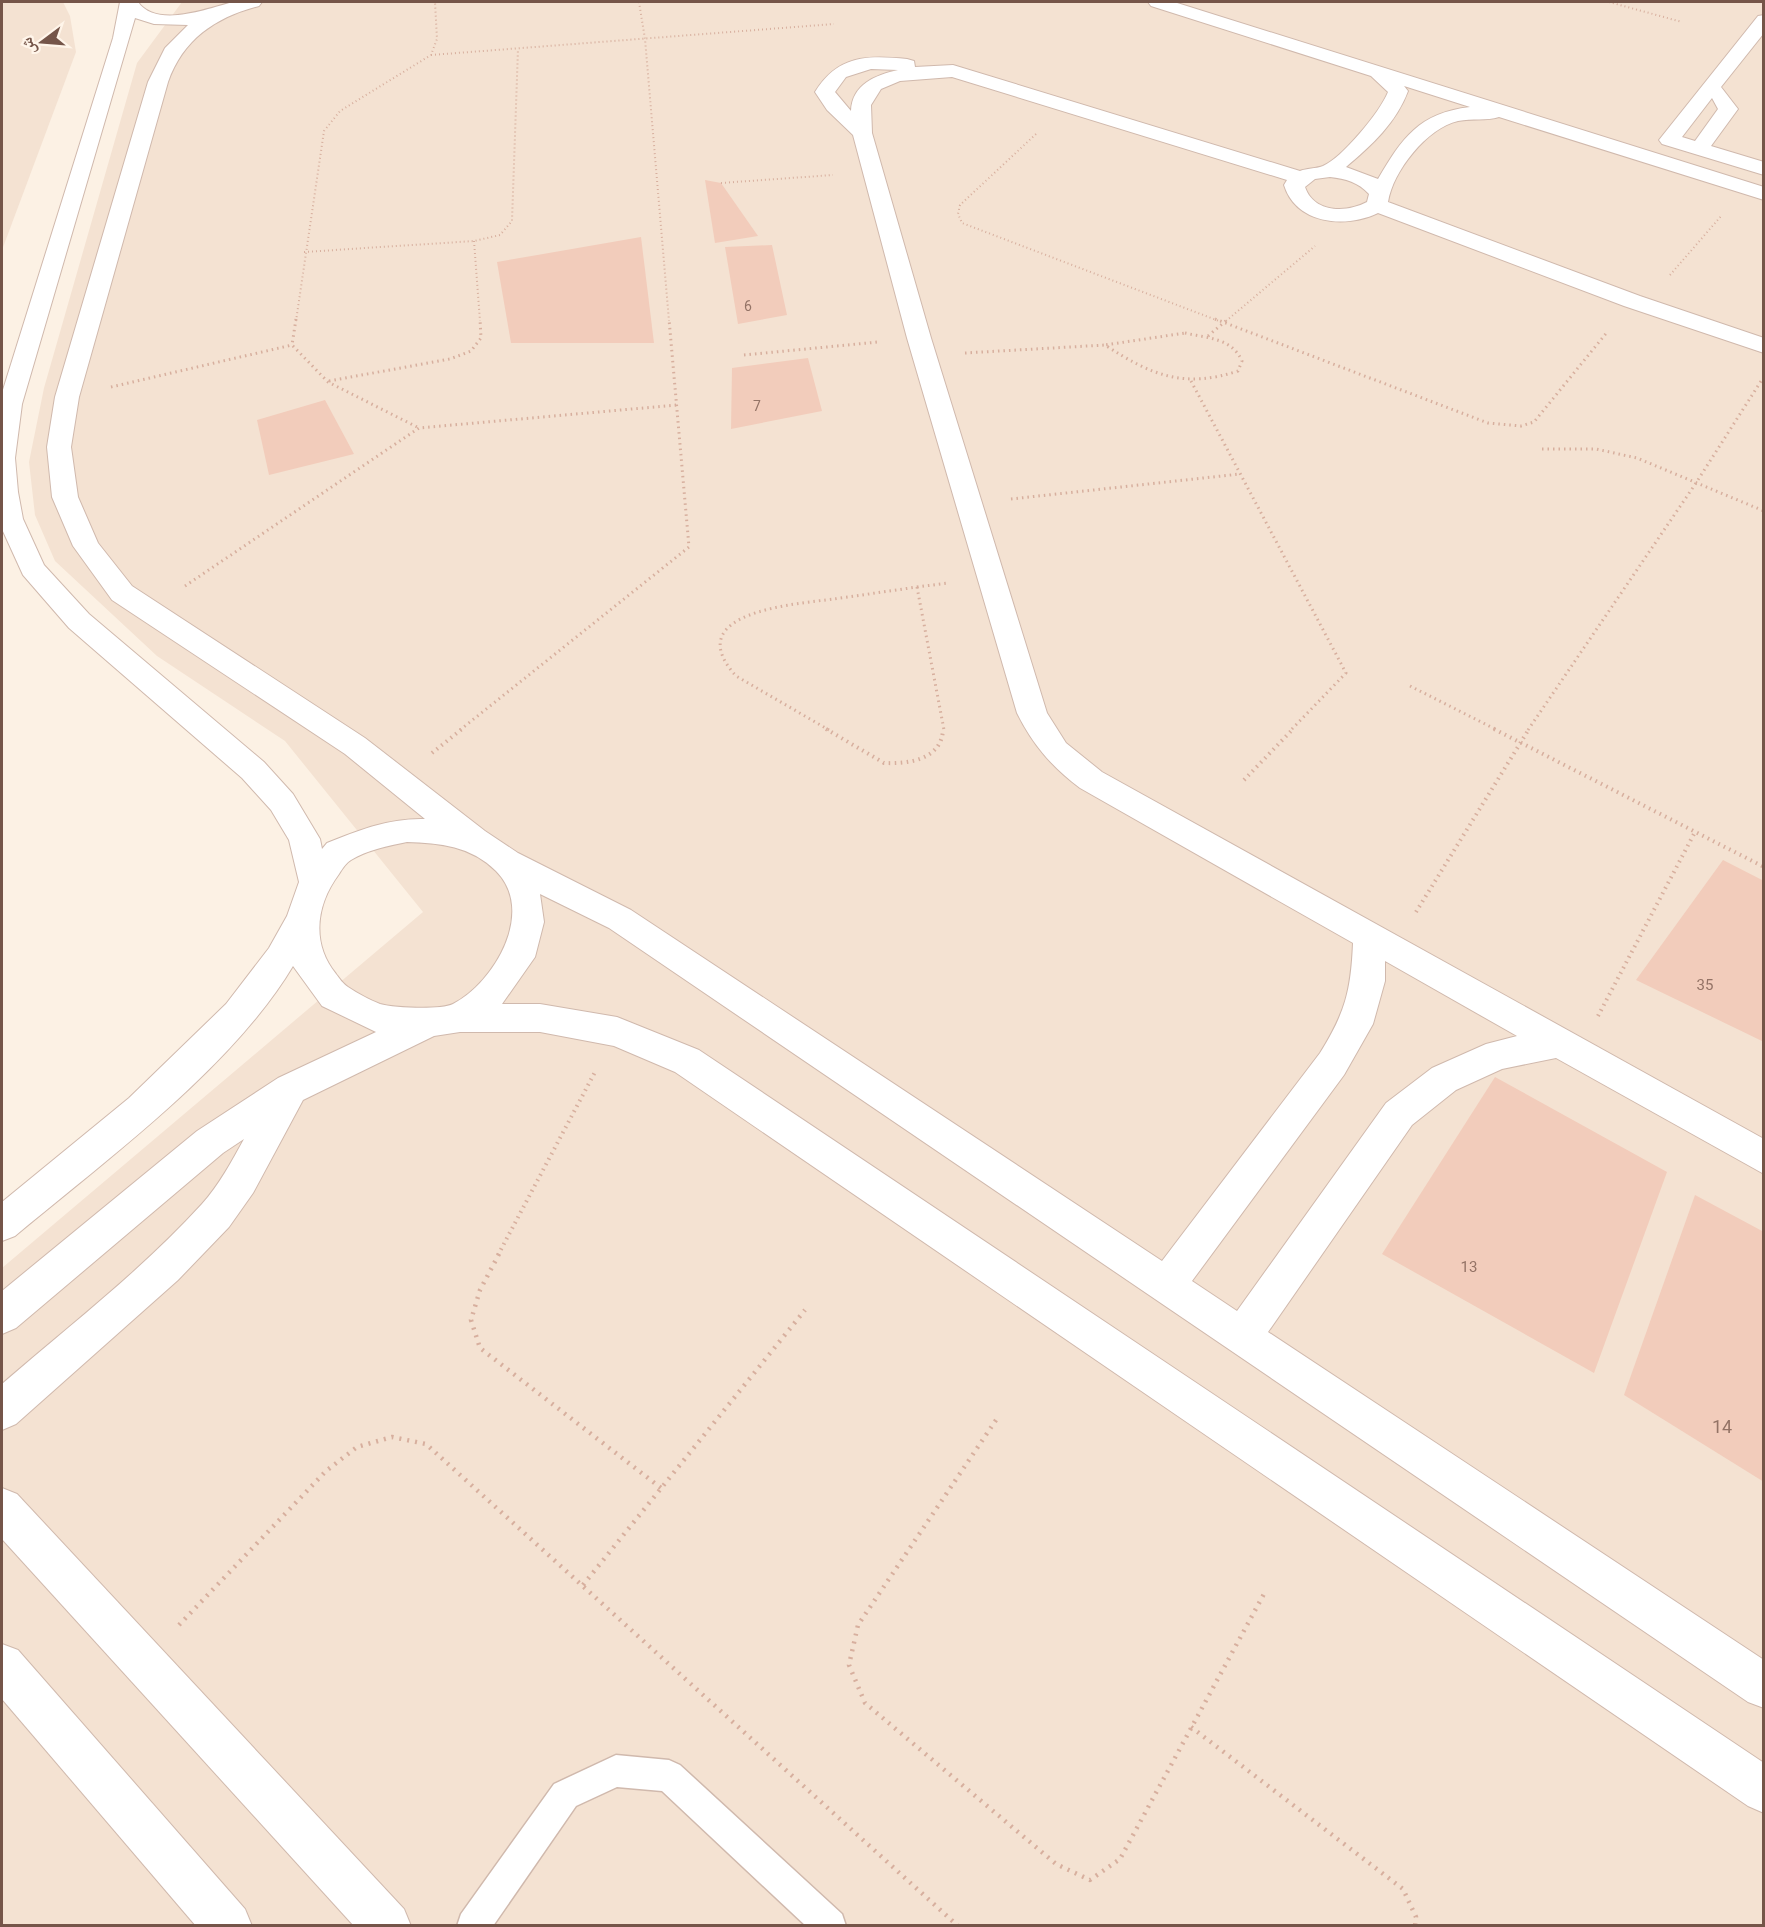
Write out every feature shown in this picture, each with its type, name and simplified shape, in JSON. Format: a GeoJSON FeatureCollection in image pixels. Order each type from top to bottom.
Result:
{"type":"FeatureCollection","features":[{"type":"Feature","properties":{"kind":"street"},"geometry":{"type":"LineString","coordinates":[[1157,2],[1764,194]]}},
{"type":"Feature","properties":{"kind":"street"},"geometry":{"type":"LineString","coordinates":[[1214,2],[1328,36]]}},
{"type":"Feature","properties":{"kind":"street"},"geometry":{"type":"LineString","coordinates":[[129,3],[139,14],[158,19],[184,20],[211,16],[246,3]]}},
{"type":"Feature","properties":{"kind":"street"},"geometry":{"type":"LineString","coordinates":[[129,3],[122,38],[10,404],[2,458],[6,520],[32,569],[79,621],[253,770],[282,802],[304,839],[315,882]]}},
{"type":"Feature","properties":{"kind":"street"},"geometry":{"type":"LineString","coordinates":[[211,16],[184,36],[165,59],[67,397],[59,447],[65,497],[86,546],[122,592],[355,746],[474,840],[507,862],[620,919],[1764,1686]]}},
{"type":"Feature","properties":{"kind":"street"},"geometry":{"type":"LineString","coordinates":[[1669,140],[1764,20]]}},
{"type":"Feature","properties":{"kind":"street"},"geometry":{"type":"LineString","coordinates":[[862,133],[834,106],[825,92],[832,77],[853,66],[881,62],[953,71],[1301,178]]}},
{"type":"Feature","properties":{"kind":"street"},"geometry":{"type":"LineString","coordinates":[[953,71],[902,74],[880,81],[866,91],[861,104],[862,133],[921,347],[1032,712],[1043,738],[1063,761],[1091,780],[1764,1158]]}},
{"type":"Feature","properties":{"kind":"street"},"geometry":{"type":"LineString","coordinates":[[1330,171],[1383,120],[1394,104],[1398,91],[1377,71]]}},
{"type":"Feature","properties":{"kind":"street"},"geometry":{"type":"LineString","coordinates":[[1699,149],[1728,110],[1720,95],[1710,87]]}},
{"type":"Feature","properties":{"kind":"street"},"geometry":{"type":"LineString","coordinates":[[1518,116],[1474,111],[1442,120],[1418,134],[1378,200],[1367,212],[1353,215],[1317,211],[1303,204],[1295,195],[1294,185],[1309,174],[1330,171],[1350,174],[1368,180],[1378,200],[1638,303],[1764,346]]}},
{"type":"Feature","properties":{"kind":"street"},"geometry":{"type":"LineString","coordinates":[[1646,133],[1764,169]]}},
{"type":"Feature","properties":{"kind":"street"},"geometry":{"type":"LineString","coordinates":[[2,1224],[154,1098],[215,1038],[267,978],[302,920],[315,882],[338,852],[371,838],[407,830],[442,831],[474,840]]}},
{"type":"Feature","properties":{"kind":"street"},"geometry":{"type":"LineString","coordinates":[[2,1315],[210,1142],[290,1089],[361,1053],[446,1020],[495,990],[519,957],[528,922],[524,889],[507,862]]}},
{"type":"Feature","properties":{"kind":"street"},"geometry":{"type":"LineString","coordinates":[[302,920],[307,962],[334,996],[377,1018],[446,1020],[540,1017],[616,1032],[687,1061],[1764,1790]]}},
{"type":"Feature","properties":{"kind":"street"},"geometry":{"type":"LineString","coordinates":[[1166,1286],[1332,1064],[1356,1024],[1381,943]]}},
{"type":"Feature","properties":{"kind":"street"},"geometry":{"type":"LineString","coordinates":[[1242,1336],[1399,1114],[1444,1079],[1498,1055],[1569,1048]]}},
{"type":"Feature","properties":{"kind":"street"},"geometry":{"type":"LineString","coordinates":[[2,1410],[165,1267],[216,1215],[240,1181],[290,1089]]}},
{"type":"Feature","properties":{"kind":"street"},"geometry":{"type":"LineString","coordinates":[[2,1509],[387,1926]]}},
{"type":"Feature","properties":{"kind":"street"},"geometry":{"type":"LineString","coordinates":[[2,1666],[228,1926]]}},
{"type":"Feature","properties":{"kind":"lane"},"geometry":{"type":"LineString","coordinates":[[472,1926],[566,1795],[615,1771],[669,1776],[830,1926]]}},
{"type":"Feature","properties":{"kind":"path"},"geometry":{"type":"LineString","coordinates":[[430,56],[437,39],[435,2]]}},
{"type":"Feature","properties":{"kind":"path"},"geometry":{"type":"LineString","coordinates":[[398,780],[689,547],[645,39],[639,2]]}},
{"type":"Feature","properties":{"kind":"path"},"geometry":{"type":"LineString","coordinates":[[1609,2],[1682,22]]}},
{"type":"Feature","properties":{"kind":"path"},"geometry":{"type":"LineString","coordinates":[[292,345],[304,252],[324,131],[348,106],[430,56],[834,24]]}},
{"type":"Feature","properties":{"kind":"path"},"geometry":{"type":"LineString","coordinates":[[304,252],[474,240],[500,235],[512,221],[518,49]]}},
{"type":"Feature","properties":{"kind":"path"},"geometry":{"type":"LineString","coordinates":[[1065,107],[960,205],[958,214],[962,223],[1488,423],[1521,426],[1534,422],[1638,303],[1727,209]]}},
{"type":"Feature","properties":{"kind":"path"},"geometry":{"type":"LineString","coordinates":[[721,183],[873,172]]}},
{"type":"Feature","properties":{"kind":"path"},"geometry":{"type":"LineString","coordinates":[[1208,336],[1353,215]]}},
{"type":"Feature","properties":{"kind":"path"},"geometry":{"type":"LineString","coordinates":[[328,382],[450,359],[471,351],[482,338],[474,240]]}},
{"type":"Feature","properties":{"kind":"path"},"geometry":{"type":"LineString","coordinates":[[744,355],[921,347],[1105,345],[1173,334],[1208,336],[1237,350],[1242,361],[1238,371],[1224,376],[1191,381],[1149,372],[1105,345]]}},
{"type":"Feature","properties":{"kind":"path"},"geometry":{"type":"LineString","coordinates":[[67,397],[292,345]]}},
{"type":"Feature","properties":{"kind":"path"},"geometry":{"type":"LineString","coordinates":[[292,345],[328,382],[419,428]]}},
{"type":"Feature","properties":{"kind":"path"},"geometry":{"type":"LineString","coordinates":[[1381,943],[1696,483],[1764,377]]}},
{"type":"Feature","properties":{"kind":"path"},"geometry":{"type":"LineString","coordinates":[[1191,381],[1346,673],[1244,780]]}},
{"type":"Feature","properties":{"kind":"path"},"geometry":{"type":"LineString","coordinates":[[150,610],[419,428],[677,405]]}},
{"type":"Feature","properties":{"kind":"path"},"geometry":{"type":"LineString","coordinates":[[1542,449],[1616,452],[1764,511]]}},
{"type":"Feature","properties":{"kind":"path"},"geometry":{"type":"LineString","coordinates":[[968,504],[1240,474]]}},
{"type":"Feature","properties":{"kind":"path"},"geometry":{"type":"LineString","coordinates":[[916,587],[944,732],[939,747],[925,759],[906,765],[884,763],[736,676],[722,660],[720,642],[730,625],[749,613],[916,587],[991,577]]}},
{"type":"Feature","properties":{"kind":"path"},"geometry":{"type":"LineString","coordinates":[[1410,686],[1764,867]]}},
{"type":"Feature","properties":{"kind":"path"},"geometry":{"type":"LineString","coordinates":[[1569,1048],[1695,832]]}},
{"type":"Feature","properties":{"kind":"path"},"geometry":{"type":"LineString","coordinates":[[616,1032],[480,1290],[471,1320],[480,1348],[661,1488]]}},
{"type":"Feature","properties":{"kind":"path"},"geometry":{"type":"LineString","coordinates":[[582,1585],[805,1310]]}},
{"type":"Feature","properties":{"kind":"path"},"geometry":{"type":"LineString","coordinates":[[996,1420],[858,1625],[849,1665],[865,1703],[1056,1864],[1090,1880],[1120,1859],[1265,1592]]}},
{"type":"Feature","properties":{"kind":"path"},"geometry":{"type":"LineString","coordinates":[[143,1662],[326,1471],[357,1447],[392,1437],[426,1444],[958,1926]]}},
{"type":"Feature","properties":{"kind":"path"},"geometry":{"type":"LineString","coordinates":[[1191,1727],[1403,1889],[1416,1917],[1415,1926]]}},
{"type":"Feature","properties":{"kind":"shaded area"},"geometry":{"type":"Polygon","coordinates":[[[2,2],[63,2],[70,16],[76,52],[2,250],[2,2]]]}},
{"type":"Feature","properties":{"kind":"shaded area"},"geometry":{"type":"Polygon","coordinates":[[[182,2],[1763,2],[1763,1925],[2,1925],[2,1268],[423,912],[285,741],[157,656],[55,561],[35,515],[29,462],[44,388],[137,63],[182,2]]]}},
{"type":"Feature","properties":{"kind":"building"},"geometry":{"type":"Polygon","coordinates":[[[705,180],[721,183],[758,236],[715,243],[705,180]]]}},
{"type":"Feature","properties":{"kind":"building"},"geometry":{"type":"Polygon","coordinates":[[[641,237],[654,343],[511,343],[497,262],[641,237]]]}},
{"type":"Feature","properties":{"kind":"building"},"geometry":{"type":"Polygon","coordinates":[[[772,245],[787,315],[738,324],[725,247],[772,245]]]}},
{"type":"Feature","properties":{"kind":"building"},"geometry":{"type":"Polygon","coordinates":[[[808,358],[822,411],[731,429],[732,368],[808,358]]]}},
{"type":"Feature","properties":{"kind":"building"},"geometry":{"type":"Polygon","coordinates":[[[325,400],[354,454],[269,475],[257,420],[325,400]]]}},
{"type":"Feature","properties":{"kind":"building"},"geometry":{"type":"Polygon","coordinates":[[[1723,860],[1764,881],[1764,1042],[1636,980],[1723,860]]]}},
{"type":"Feature","properties":{"kind":"building"},"geometry":{"type":"Polygon","coordinates":[[[1495,1077],[1667,1172],[1594,1373],[1382,1254],[1495,1077]]]}},
{"type":"Feature","properties":{"kind":"building"},"geometry":{"type":"Polygon","coordinates":[[[1695,1195],[1764,1232],[1764,1482],[1624,1395],[1695,1195]]]}}]}
